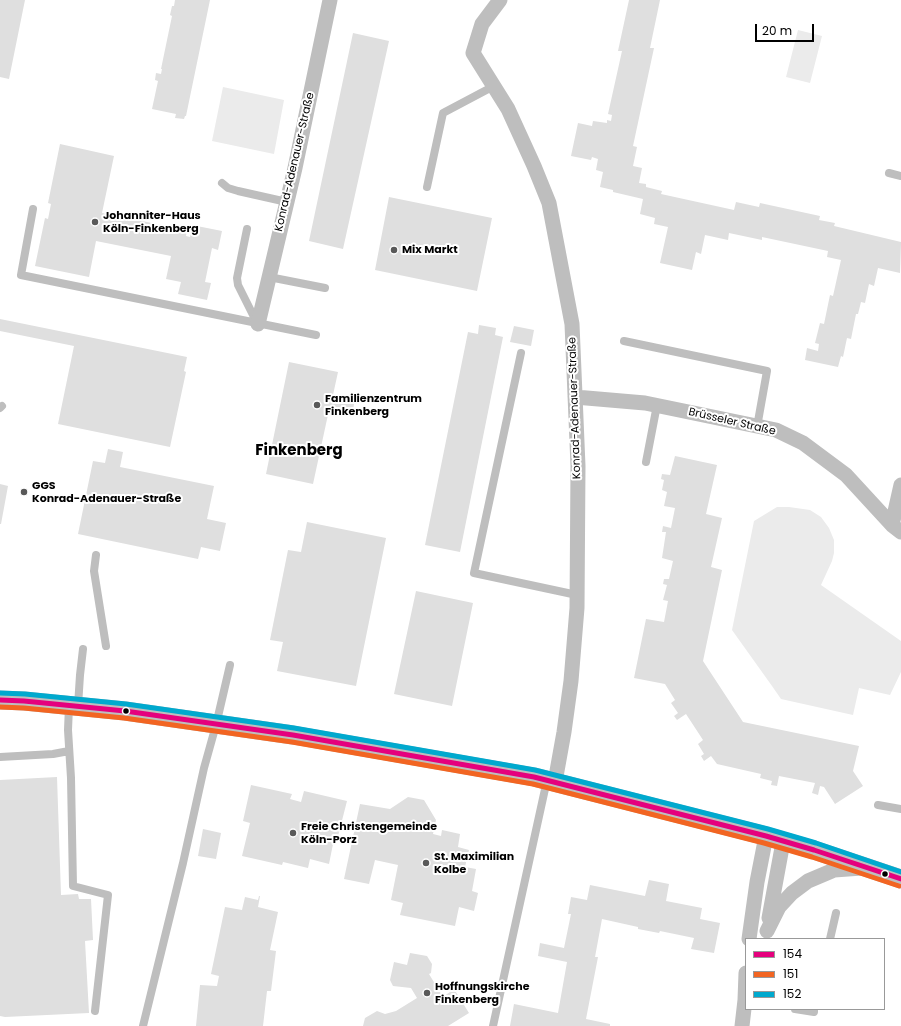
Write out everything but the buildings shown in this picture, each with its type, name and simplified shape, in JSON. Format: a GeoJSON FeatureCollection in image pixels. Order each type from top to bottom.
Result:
{"type":"FeatureCollection","features":[{"type":"Feature","properties":{"kind":"street","name":"Konrad-Adenauer-Straße"},"geometry":{"type":"LineString","coordinates":[[258,324],[295,168],[330,0]]}},
{"type":"Feature","properties":{"kind":"street","name":"Konrad-Adenauer-Straße"},"geometry":{"type":"LineString","coordinates":[[500,0],[482,24],[473,53],[508,109],[549,203],[572,324],[578,466],[577,608],[571,681],[564,732],[551,781]]}},
{"type":"Feature","properties":{"kind":"street","name":"Brüsseler Straße"},"geometry":{"type":"LineString","coordinates":[[575,397],[645,403],[776,430],[803,443],[846,475],[897,528]]}},
{"type":"Feature","properties":{"kind":"street"},"geometry":{"type":"LineString","coordinates":[[897,528],[901,485]]}},
{"type":"Feature","properties":{"kind":"street"},"geometry":{"type":"LineString","coordinates":[[0,700],[126,711],[293,735],[551,781],[814,850],[864,868],[901,879]]}},
{"type":"Feature","properties":{"kind":"street"},"geometry":{"type":"LineString","coordinates":[[766,935],[774,839]]}},
{"type":"Feature","properties":{"kind":"street"},"geometry":{"type":"LineString","coordinates":[[749,938],[757,882],[774,839]]}},
{"type":"Feature","properties":{"kind":"street"},"geometry":{"type":"LineString","coordinates":[[766,935],[779,907],[792,893],[808,881],[834,870],[864,868]]}},
{"type":"Feature","properties":{"kind":"street"},"geometry":{"type":"LineString","coordinates":[[742,1026],[745,1006]]}},
{"type":"Feature","properties":{"kind":"lane"},"geometry":{"type":"LineString","coordinates":[[427,188],[443,113],[494,86]]}},
{"type":"Feature","properties":{"kind":"lane"},"geometry":{"type":"LineString","coordinates":[[889,173],[901,176]]}},
{"type":"Feature","properties":{"kind":"lane"},"geometry":{"type":"LineString","coordinates":[[222,183],[228,188],[238,191],[287,202]]}},
{"type":"Feature","properties":{"kind":"lane"},"geometry":{"type":"LineString","coordinates":[[33,209],[21,275],[316,335]]}},
{"type":"Feature","properties":{"kind":"lane"},"geometry":{"type":"LineString","coordinates":[[247,229],[237,278],[238,285],[258,324]]}},
{"type":"Feature","properties":{"kind":"lane"},"geometry":{"type":"LineString","coordinates":[[269,277],[325,288]]}},
{"type":"Feature","properties":{"kind":"lane"},"geometry":{"type":"LineString","coordinates":[[624,341],[767,371],[757,427]]}},
{"type":"Feature","properties":{"kind":"lane"},"geometry":{"type":"LineString","coordinates":[[521,353],[474,573],[577,595]]}},
{"type":"Feature","properties":{"kind":"lane"},"geometry":{"type":"LineString","coordinates":[[646,462],[656,405]]}},
{"type":"Feature","properties":{"kind":"lane"},"geometry":{"type":"LineString","coordinates":[[96,555],[94,571],[106,646]]}},
{"type":"Feature","properties":{"kind":"lane"},"geometry":{"type":"LineString","coordinates":[[83,649],[80,675],[68,730],[71,778],[73,886],[108,895],[95,1011]]}},
{"type":"Feature","properties":{"kind":"lane"},"geometry":{"type":"LineString","coordinates":[[143,1026],[230,665]]}},
{"type":"Feature","properties":{"kind":"lane"},"geometry":{"type":"LineString","coordinates":[[0,757],[52,754],[69,751]]}},
{"type":"Feature","properties":{"kind":"lane"},"geometry":{"type":"LineString","coordinates":[[493,1026],[551,781]]}},
{"type":"Feature","properties":{"kind":"lane"},"geometry":{"type":"LineString","coordinates":[[878,805],[901,810]]}},
{"type":"Feature","properties":{"kind":"lane"},"geometry":{"type":"LineString","coordinates":[[830,938],[836,913]]}},
{"type":"Feature","properties":{"kind":"lane"},"geometry":{"type":"LineString","coordinates":[[801,1010],[814,1012],[814,1010]]}},
{"type":"Feature","properties":{"kind":"shaded area"},"geometry":{"type":"Polygon","coordinates":[[[798,30],[822,36],[810,83],[786,77],[798,30]]]}},
{"type":"Feature","properties":{"kind":"shaded area"},"geometry":{"type":"Polygon","coordinates":[[[223,87],[284,100],[274,154],[212,141],[223,87]]]}},
{"type":"Feature","properties":{"kind":"shaded area"},"geometry":{"type":"Polygon","coordinates":[[[777,507],[810,510],[821,517],[829,528],[834,540],[834,553],[821,585],[901,641],[901,672],[890,695],[859,688],[853,715],[781,699],[732,630],[754,521],[777,507]]]}},
{"type":"Feature","properties":{"kind":"transit line","name":"152"},"geometry":{"type":"LineString","coordinates":[[0,693],[126,704],[294,728],[535,770],[768,829],[816,843],[901,872]]}},
{"type":"Feature","properties":{"kind":"transit line","name":"154"},"geometry":{"type":"LineString","coordinates":[[0,700],[125,711],[293,735],[534,777],[766,836],[814,850],[901,879]]}},
{"type":"Feature","properties":{"kind":"transit line","name":"151"},"geometry":{"type":"LineString","coordinates":[[0,707],[124,718],[292,742],[533,784],[764,843],[812,857],[899,886]]}},
{"type":"Feature","properties":{"kind":"place","name":"Johanniter-Haus Köln-Finkenberg"},"geometry":{"type":"Point","coordinates":[95,222]}},
{"type":"Feature","properties":{"kind":"place","name":"Mix Markt"},"geometry":{"type":"Point","coordinates":[394,250]}},
{"type":"Feature","properties":{"kind":"place","name":"Familienzentrum Finkenberg"},"geometry":{"type":"Point","coordinates":[317,405]}},
{"type":"Feature","properties":{"kind":"place","name":"GGS Konrad-Adenauer-Straße"},"geometry":{"type":"Point","coordinates":[24,492]}},
{"type":"Feature","properties":{"kind":"place","name":"Freie Christengemeinde Köln-Porz"},"geometry":{"type":"Point","coordinates":[293,833]}},
{"type":"Feature","properties":{"kind":"place","name":"St. Maximilian Kolbe"},"geometry":{"type":"Point","coordinates":[426,863]}},
{"type":"Feature","properties":{"kind":"place","name":"Hoffnungskirche Finkenberg"},"geometry":{"type":"Point","coordinates":[427,993]}},
{"type":"Feature","properties":{"kind":"district","name":"Finkenberg"},"geometry":{"type":"Point","coordinates":[299,451]}}]}
